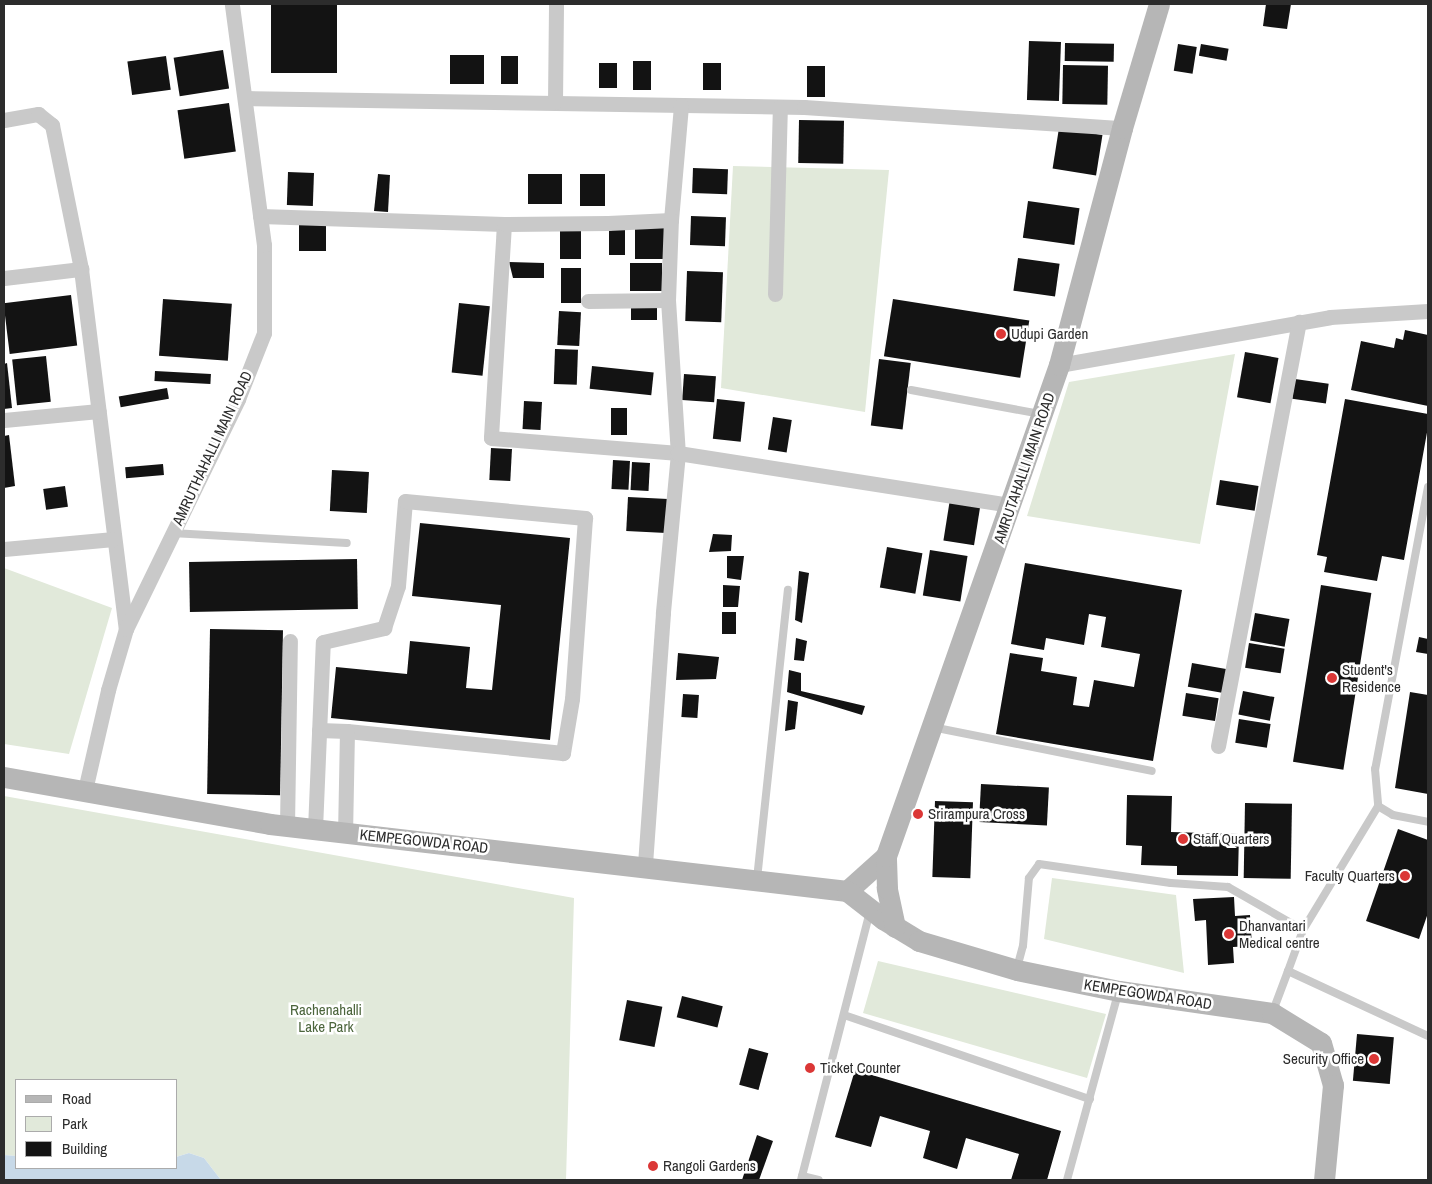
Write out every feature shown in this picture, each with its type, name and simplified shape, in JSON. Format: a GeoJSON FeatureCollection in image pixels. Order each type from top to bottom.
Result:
{"type":"FeatureCollection","features":[{"type":"Feature","properties":{"kind":"street","name":"AMRUTHAHALLI MAIN ROAD"},"geometry":{"type":"LineString","coordinates":[[85,790],[108,690],[126,629],[238,399],[264,333],[264,246],[232,4]]}},
{"type":"Feature","properties":{"kind":"street"},"geometry":{"type":"LineString","coordinates":[[555,102],[556,4]]}},
{"type":"Feature","properties":{"kind":"street","name":"AMRUTAHALLI MAIN ROAD"},"geometry":{"type":"LineString","coordinates":[[896,926],[886,888],[886,856],[901,808],[932,727],[1060,365],[1122,128],[1159,4]]}},
{"type":"Feature","properties":{"kind":"street"},"geometry":{"type":"LineString","coordinates":[[245,98],[780,106],[996,118],[1122,128]]}},
{"type":"Feature","properties":{"kind":"street"},"geometry":{"type":"LineString","coordinates":[[645,866],[663,613],[678,453],[668,300],[671,220],[681,104]]}},
{"type":"Feature","properties":{"kind":"street"},"geometry":{"type":"LineString","coordinates":[[775,294],[780,106]]}},
{"type":"Feature","properties":{"kind":"street"},"geometry":{"type":"LineString","coordinates":[[4,120],[38,114],[52,125],[81,269],[126,629]]}},
{"type":"Feature","properties":{"kind":"street"},"geometry":{"type":"LineString","coordinates":[[260,216],[504,224],[671,220]]}},
{"type":"Feature","properties":{"kind":"street"},"geometry":{"type":"LineString","coordinates":[[504,224],[491,438],[678,453],[1011,505]]}},
{"type":"Feature","properties":{"kind":"street"},"geometry":{"type":"LineString","coordinates":[[4,278],[81,269]]}},
{"type":"Feature","properties":{"kind":"street"},"geometry":{"type":"LineString","coordinates":[[588,301],[668,300]]}},
{"type":"Feature","properties":{"kind":"street"},"geometry":{"type":"LineString","coordinates":[[1060,365],[1330,317],[1428,311]]}},
{"type":"Feature","properties":{"kind":"street"},"geometry":{"type":"LineString","coordinates":[[1218,746],[1299,322]]}},
{"type":"Feature","properties":{"kind":"street"},"geometry":{"type":"LineString","coordinates":[[4,420],[99,411]]}},
{"type":"Feature","properties":{"kind":"street"},"geometry":{"type":"LineString","coordinates":[[315,829],[319,730],[323,642],[384,628],[398,586],[405,501],[585,518],[572,699],[564,753],[348,731],[319,730]]}},
{"type":"Feature","properties":{"kind":"street"},"geometry":{"type":"LineString","coordinates":[[4,549],[114,539]]}},
{"type":"Feature","properties":{"kind":"street"},"geometry":{"type":"LineString","coordinates":[[287,826],[290,641]]}},
{"type":"Feature","properties":{"kind":"street"},"geometry":{"type":"LineString","coordinates":[[345,832],[348,731]]}},
{"type":"Feature","properties":{"kind":"street","name":"KEMPEGOWDA ROAD"},"geometry":{"type":"LineString","coordinates":[[4,777],[287,826],[645,866],[847,891],[919,940],[1017,970],[1119,991],[1272,1013],[1321,1043],[1333,1085],[1324,1180]]}},
{"type":"Feature","properties":{"kind":"street"},"geometry":{"type":"LineString","coordinates":[[847,891],[886,856]]}},
{"type":"Feature","properties":{"kind":"lane"},"geometry":{"type":"LineString","coordinates":[[911,390],[1042,415]]}},
{"type":"Feature","properties":{"kind":"lane"},"geometry":{"type":"LineString","coordinates":[[1272,1013],[1303,930],[1378,806],[1375,769],[1428,487]]}},
{"type":"Feature","properties":{"kind":"lane"},"geometry":{"type":"LineString","coordinates":[[172,533],[347,543]]}},
{"type":"Feature","properties":{"kind":"lane"},"geometry":{"type":"LineString","coordinates":[[757,880],[788,590]]}},
{"type":"Feature","properties":{"kind":"lane"},"geometry":{"type":"LineString","coordinates":[[932,727],[1152,771]]}},
{"type":"Feature","properties":{"kind":"lane"},"geometry":{"type":"LineString","coordinates":[[1378,806],[1393,815],[1428,822]]}},
{"type":"Feature","properties":{"kind":"lane"},"geometry":{"type":"LineString","coordinates":[[1017,970],[1023,946],[1029,878],[1039,864],[1171,883],[1228,887],[1303,930]]}},
{"type":"Feature","properties":{"kind":"lane"},"geometry":{"type":"LineString","coordinates":[[819,1180],[802,1178],[871,909]]}},
{"type":"Feature","properties":{"kind":"lane"},"geometry":{"type":"LineString","coordinates":[[1288,971],[1428,1036]]}},
{"type":"Feature","properties":{"kind":"lane"},"geometry":{"type":"LineString","coordinates":[[1066,1180],[1119,991]]}},
{"type":"Feature","properties":{"kind":"lane"},"geometry":{"type":"LineString","coordinates":[[844,1015],[1090,1098]]}},
{"type":"Feature","properties":{"kind":"green space"},"geometry":{"type":"Polygon","coordinates":[[[733,166],[889,170],[865,412],[721,388],[733,166]]]}},
{"type":"Feature","properties":{"kind":"green space"},"geometry":{"type":"Polygon","coordinates":[[[1235,354],[1200,544],[1027,516],[1069,382],[1235,354]]]}},
{"type":"Feature","properties":{"kind":"green space"},"geometry":{"type":"Polygon","coordinates":[[[4,568],[112,608],[69,754],[4,744],[4,568]]]}},
{"type":"Feature","properties":{"kind":"green space","name":"Rachenahalli Lake Park"},"geometry":{"type":"Polygon","coordinates":[[[4,796],[574,898],[566,1180],[221,1180],[204,1158],[189,1153],[178,1156],[178,1079],[15,1079],[15,1156],[4,1155],[4,796]]]}},
{"type":"Feature","properties":{"kind":"green space"},"geometry":{"type":"Polygon","coordinates":[[[1052,878],[1176,895],[1184,973],[1044,939],[1052,878]]]}},
{"type":"Feature","properties":{"kind":"green space"},"geometry":{"type":"Polygon","coordinates":[[[878,961],[1106,1014],[1087,1078],[863,1013],[878,961]]]}},
{"type":"Feature","properties":{"kind":"water"},"geometry":{"type":"Polygon","coordinates":[[[189,1153],[204,1158],[221,1180],[4,1180],[4,1155],[15,1156],[15,1169],[178,1169],[178,1156],[189,1153]]]}},
{"type":"Feature","properties":{"kind":"building"},"geometry":{"type":"Polygon","coordinates":[[[271,4],[337,4],[337,73],[271,73],[271,4]]]}},
{"type":"Feature","properties":{"kind":"building"},"geometry":{"type":"Polygon","coordinates":[[[1266,4],[1291,4],[1287,29],[1263,26],[1266,4]]]}},
{"type":"Feature","properties":{"kind":"building"},"geometry":{"type":"Polygon","coordinates":[[[1029,41],[1061,42],[1059,101],[1027,100],[1029,41]]]}},
{"type":"Feature","properties":{"kind":"building"},"geometry":{"type":"Polygon","coordinates":[[[1065,43],[1114,44],[1114,62],[1065,61],[1065,43]]]}},
{"type":"Feature","properties":{"kind":"building"},"geometry":{"type":"Polygon","coordinates":[[[1178,44],[1197,47],[1193,74],[1174,71],[1178,44]]]}},
{"type":"Feature","properties":{"kind":"building"},"geometry":{"type":"Polygon","coordinates":[[[1201,44],[1229,49],[1226,61],[1199,56],[1201,44]]]}},
{"type":"Feature","properties":{"kind":"building"},"geometry":{"type":"Polygon","coordinates":[[[223,50],[229,89],[180,96],[174,58],[223,50]]]}},
{"type":"Feature","properties":{"kind":"building"},"geometry":{"type":"Polygon","coordinates":[[[450,55],[484,55],[484,84],[450,84],[450,55]]]}},
{"type":"Feature","properties":{"kind":"building"},"geometry":{"type":"Polygon","coordinates":[[[166,56],[171,90],[132,95],[127,61],[166,56]]]}},
{"type":"Feature","properties":{"kind":"building"},"geometry":{"type":"Polygon","coordinates":[[[501,56],[518,56],[518,84],[501,84],[501,56]]]}},
{"type":"Feature","properties":{"kind":"building"},"geometry":{"type":"Polygon","coordinates":[[[633,61],[651,61],[651,90],[633,90],[633,61]]]}},
{"type":"Feature","properties":{"kind":"building"},"geometry":{"type":"Polygon","coordinates":[[[599,63],[617,63],[617,88],[599,88],[599,63]]]}},
{"type":"Feature","properties":{"kind":"building"},"geometry":{"type":"Polygon","coordinates":[[[703,63],[721,63],[721,90],[703,90],[703,63]]]}},
{"type":"Feature","properties":{"kind":"building"},"geometry":{"type":"Polygon","coordinates":[[[1063,65],[1108,66],[1107,105],[1062,104],[1063,65]]]}},
{"type":"Feature","properties":{"kind":"building"},"geometry":{"type":"Polygon","coordinates":[[[807,66],[825,66],[825,97],[807,97],[807,66]]]}},
{"type":"Feature","properties":{"kind":"building"},"geometry":{"type":"Polygon","coordinates":[[[229,103],[236,152],[184,159],[178,110],[229,103]]]}},
{"type":"Feature","properties":{"kind":"building"},"geometry":{"type":"Polygon","coordinates":[[[799,120],[844,121],[843,164],[798,163],[799,120]]]}},
{"type":"Feature","properties":{"kind":"building"},"geometry":{"type":"Polygon","coordinates":[[[1059,128],[1102,135],[1096,175],[1053,168],[1059,128]]]}},
{"type":"Feature","properties":{"kind":"building"},"geometry":{"type":"Polygon","coordinates":[[[693,168],[728,169],[727,194],[692,193],[693,168]]]}},
{"type":"Feature","properties":{"kind":"building"},"geometry":{"type":"Polygon","coordinates":[[[288,172],[314,173],[313,206],[287,205],[288,172]]]}},
{"type":"Feature","properties":{"kind":"building"},"geometry":{"type":"Polygon","coordinates":[[[378,174],[390,175],[388,212],[374,211],[378,174]]]}},
{"type":"Feature","properties":{"kind":"building"},"geometry":{"type":"Polygon","coordinates":[[[528,174],[562,174],[562,204],[528,204],[528,174]]]}},
{"type":"Feature","properties":{"kind":"building"},"geometry":{"type":"Polygon","coordinates":[[[580,174],[605,174],[605,206],[580,206],[580,174]]]}},
{"type":"Feature","properties":{"kind":"building"},"geometry":{"type":"Polygon","coordinates":[[[1028,201],[1079,208],[1074,245],[1023,238],[1028,201]]]}},
{"type":"Feature","properties":{"kind":"building"},"geometry":{"type":"Polygon","coordinates":[[[691,216],[726,217],[725,246],[690,245],[691,216]]]}},
{"type":"Feature","properties":{"kind":"building"},"geometry":{"type":"Polygon","coordinates":[[[299,224],[326,224],[326,251],[299,251],[299,224]]]}},
{"type":"Feature","properties":{"kind":"building"},"geometry":{"type":"Polygon","coordinates":[[[635,225],[667,225],[667,259],[635,259],[635,225]]]}},
{"type":"Feature","properties":{"kind":"building"},"geometry":{"type":"Polygon","coordinates":[[[609,226],[625,226],[625,255],[609,255],[609,226]]]}},
{"type":"Feature","properties":{"kind":"building"},"geometry":{"type":"Polygon","coordinates":[[[560,230],[581,230],[581,259],[560,259],[560,230]]]}},
{"type":"Feature","properties":{"kind":"building"},"geometry":{"type":"Polygon","coordinates":[[[1018,258],[1060,264],[1055,297],[1013,291],[1018,258]]]}},
{"type":"Feature","properties":{"kind":"building"},"geometry":{"type":"Polygon","coordinates":[[[509,262],[544,263],[544,278],[513,278],[509,262]]]}},
{"type":"Feature","properties":{"kind":"building"},"geometry":{"type":"Polygon","coordinates":[[[630,263],[662,263],[662,291],[630,291],[630,263]]]}},
{"type":"Feature","properties":{"kind":"building"},"geometry":{"type":"Polygon","coordinates":[[[561,268],[581,268],[581,303],[561,303],[561,268]]]}},
{"type":"Feature","properties":{"kind":"building"},"geometry":{"type":"Polygon","coordinates":[[[687,271],[723,272],[721,322],[685,321],[687,271]]]}},
{"type":"Feature","properties":{"kind":"building"},"geometry":{"type":"Polygon","coordinates":[[[71,295],[77,346],[10,354],[4,303],[71,295]]]}},
{"type":"Feature","properties":{"kind":"building"},"geometry":{"type":"Polygon","coordinates":[[[163,299],[232,304],[228,361],[159,356],[163,299]]]}},
{"type":"Feature","properties":{"kind":"building"},"geometry":{"type":"Polygon","coordinates":[[[893,299],[1029,321],[1020,378],[884,356],[893,299]]]}},
{"type":"Feature","properties":{"kind":"building"},"geometry":{"type":"Polygon","coordinates":[[[459,303],[490,306],[483,376],[452,373],[459,303]]]}},
{"type":"Feature","properties":{"kind":"building"},"geometry":{"type":"Polygon","coordinates":[[[631,308],[657,308],[657,320],[631,320],[631,308]]]}},
{"type":"Feature","properties":{"kind":"building"},"geometry":{"type":"Polygon","coordinates":[[[559,311],[581,312],[579,346],[557,345],[559,311]]]}},
{"type":"Feature","properties":{"kind":"building"},"geometry":{"type":"Polygon","coordinates":[[[1405,330],[1428,335],[1428,406],[1351,390],[1361,341],[1394,348],[1396,338],[1403,340],[1405,330]]]}},
{"type":"Feature","properties":{"kind":"building"},"geometry":{"type":"Polygon","coordinates":[[[555,349],[578,350],[577,385],[554,384],[555,349]]]}},
{"type":"Feature","properties":{"kind":"building"},"geometry":{"type":"Polygon","coordinates":[[[1245,352],[1278,358],[1270,403],[1237,397],[1245,352]]]}},
{"type":"Feature","properties":{"kind":"building"},"geometry":{"type":"Polygon","coordinates":[[[46,356],[51,402],[17,405],[12,360],[46,356]]]}},
{"type":"Feature","properties":{"kind":"building"},"geometry":{"type":"Polygon","coordinates":[[[879,359],[911,363],[903,429],[871,426],[879,359]]]}},
{"type":"Feature","properties":{"kind":"building"},"geometry":{"type":"Polygon","coordinates":[[[7,363],[12,408],[4,409],[4,364],[7,363]]]}},
{"type":"Feature","properties":{"kind":"building"},"geometry":{"type":"Polygon","coordinates":[[[592,366],[654,372],[651,395],[590,389],[592,366]]]}},
{"type":"Feature","properties":{"kind":"building"},"geometry":{"type":"Polygon","coordinates":[[[155,371],[211,374],[210,384],[154,381],[155,371]]]}},
{"type":"Feature","properties":{"kind":"building"},"geometry":{"type":"Polygon","coordinates":[[[684,374],[716,376],[714,402],[682,400],[684,374]]]}},
{"type":"Feature","properties":{"kind":"building"},"geometry":{"type":"Polygon","coordinates":[[[1295,379],[1329,384],[1326,404],[1292,399],[1295,379]]]}},
{"type":"Feature","properties":{"kind":"building"},"geometry":{"type":"Polygon","coordinates":[[[167,388],[169,399],[121,407],[119,397],[167,388]]]}},
{"type":"Feature","properties":{"kind":"building"},"geometry":{"type":"Polygon","coordinates":[[[717,399],[745,402],[741,442],[713,439],[717,399]]]}},
{"type":"Feature","properties":{"kind":"building"},"geometry":{"type":"Polygon","coordinates":[[[1345,399],[1428,414],[1428,427],[1404,560],[1382,556],[1377,581],[1324,572],[1327,557],[1317,555],[1345,399]]]}},
{"type":"Feature","properties":{"kind":"building"},"geometry":{"type":"Polygon","coordinates":[[[524,401],[542,402],[541,430],[523,429],[524,401]]]}},
{"type":"Feature","properties":{"kind":"building"},"geometry":{"type":"Polygon","coordinates":[[[611,408],[627,408],[627,435],[611,435],[611,408]]]}},
{"type":"Feature","properties":{"kind":"building"},"geometry":{"type":"Polygon","coordinates":[[[773,417],[792,420],[787,453],[768,450],[773,417]]]}},
{"type":"Feature","properties":{"kind":"building"},"geometry":{"type":"Polygon","coordinates":[[[9,435],[15,486],[4,488],[4,436],[9,435]]]}},
{"type":"Feature","properties":{"kind":"building"},"geometry":{"type":"Polygon","coordinates":[[[491,448],[512,449],[510,481],[489,480],[491,448]]]}},
{"type":"Feature","properties":{"kind":"building"},"geometry":{"type":"Polygon","coordinates":[[[613,460],[630,461],[628,490],[611,489],[613,460]]]}},
{"type":"Feature","properties":{"kind":"building"},"geometry":{"type":"Polygon","coordinates":[[[632,462],[650,463],[649,491],[631,490],[632,462]]]}},
{"type":"Feature","properties":{"kind":"building"},"geometry":{"type":"Polygon","coordinates":[[[163,464],[164,475],[126,478],[125,467],[163,464]]]}},
{"type":"Feature","properties":{"kind":"building"},"geometry":{"type":"Polygon","coordinates":[[[332,470],[369,472],[367,513],[330,511],[332,470]]]}},
{"type":"Feature","properties":{"kind":"building"},"geometry":{"type":"Polygon","coordinates":[[[1220,480],[1259,486],[1255,511],[1216,505],[1220,480]]]}},
{"type":"Feature","properties":{"kind":"building"},"geometry":{"type":"Polygon","coordinates":[[[65,486],[68,507],[46,510],[43,489],[65,486]]]}},
{"type":"Feature","properties":{"kind":"building"},"geometry":{"type":"Polygon","coordinates":[[[628,497],[668,499],[666,533],[626,531],[628,497]]]}},
{"type":"Feature","properties":{"kind":"building"},"geometry":{"type":"Polygon","coordinates":[[[950,499],[981,504],[974,545],[943,540],[950,499]]]}},
{"type":"Feature","properties":{"kind":"building"},"geometry":{"type":"Polygon","coordinates":[[[420,523],[570,538],[550,740],[331,718],[336,667],[407,674],[410,641],[470,647],[466,688],[492,690],[501,605],[412,596],[420,523]]]}},
{"type":"Feature","properties":{"kind":"building"},"geometry":{"type":"Polygon","coordinates":[[[713,534],[732,535],[731,551],[709,552],[713,534]]]}},
{"type":"Feature","properties":{"kind":"building"},"geometry":{"type":"Polygon","coordinates":[[[887,547],[922,553],[915,594],[880,587],[887,547]]]}},
{"type":"Feature","properties":{"kind":"building"},"geometry":{"type":"Polygon","coordinates":[[[930,550],[968,556],[960,601],[923,595],[930,550]]]}},
{"type":"Feature","properties":{"kind":"building"},"geometry":{"type":"Polygon","coordinates":[[[727,556],[744,556],[741,580],[727,578],[727,556]]]}},
{"type":"Feature","properties":{"kind":"building"},"geometry":{"type":"Polygon","coordinates":[[[357,559],[358,609],[190,612],[189,562],[357,559]]]}},
{"type":"Feature","properties":{"kind":"building"},"geometry":{"type":"Polygon","coordinates":[[[1025,563],[1182,590],[1153,761],[996,734],[1010,653],[1043,658],[1041,671],[1077,677],[1073,705],[1089,707],[1094,680],[1134,687],[1140,654],[1101,647],[1106,617],[1089,614],[1084,645],[1046,638],[1044,650],[1011,644],[1025,563]]]}},
{"type":"Feature","properties":{"kind":"building"},"geometry":{"type":"Polygon","coordinates":[[[799,571],[809,573],[802,623],[795,620],[799,571]]]}},
{"type":"Feature","properties":{"kind":"building"},"geometry":{"type":"Polygon","coordinates":[[[723,585],[740,586],[738,607],[723,607],[723,585]]]}},
{"type":"Feature","properties":{"kind":"building","name":"Student's Residence"},"geometry":{"type":"Polygon","coordinates":[[[1321,585],[1371,593],[1343,770],[1293,762],[1321,585]]]}},
{"type":"Feature","properties":{"kind":"building"},"geometry":{"type":"Polygon","coordinates":[[[722,612],[736,612],[736,634],[722,634],[722,612]]]}},
{"type":"Feature","properties":{"kind":"building"},"geometry":{"type":"Polygon","coordinates":[[[1255,613],[1289,619],[1285,647],[1250,641],[1255,613]]]}},
{"type":"Feature","properties":{"kind":"building"},"geometry":{"type":"Polygon","coordinates":[[[210,629],[283,630],[280,795],[207,794],[210,629]]]}},
{"type":"Feature","properties":{"kind":"building"},"geometry":{"type":"Polygon","coordinates":[[[1419,637],[1428,639],[1428,654],[1416,652],[1419,637]]]}},
{"type":"Feature","properties":{"kind":"building"},"geometry":{"type":"Polygon","coordinates":[[[796,638],[807,641],[804,661],[794,660],[796,638]]]}},
{"type":"Feature","properties":{"kind":"building"},"geometry":{"type":"Polygon","coordinates":[[[1249,643],[1285,649],[1281,673],[1245,668],[1249,643]]]}},
{"type":"Feature","properties":{"kind":"building"},"geometry":{"type":"Polygon","coordinates":[[[678,653],[719,657],[716,679],[676,680],[678,653]]]}},
{"type":"Feature","properties":{"kind":"building"},"geometry":{"type":"Polygon","coordinates":[[[1192,663],[1227,669],[1223,693],[1188,687],[1192,663]]]}},
{"type":"Feature","properties":{"kind":"building"},"geometry":{"type":"Polygon","coordinates":[[[789,670],[801,673],[801,691],[865,706],[862,715],[787,692],[789,670]]]}},
{"type":"Feature","properties":{"kind":"building"},"geometry":{"type":"Polygon","coordinates":[[[1243,691],[1274,697],[1270,721],[1238,715],[1243,691]]]}},
{"type":"Feature","properties":{"kind":"building"},"geometry":{"type":"Polygon","coordinates":[[[1410,692],[1428,695],[1428,794],[1395,788],[1410,692]]]}},
{"type":"Feature","properties":{"kind":"building"},"geometry":{"type":"Polygon","coordinates":[[[1186,693],[1219,698],[1215,721],[1182,716],[1186,693]]]}},
{"type":"Feature","properties":{"kind":"building"},"geometry":{"type":"Polygon","coordinates":[[[683,694],[699,695],[697,718],[681,717],[683,694]]]}},
{"type":"Feature","properties":{"kind":"building"},"geometry":{"type":"Polygon","coordinates":[[[788,700],[798,702],[795,729],[785,731],[788,700]]]}},
{"type":"Feature","properties":{"kind":"building"},"geometry":{"type":"Polygon","coordinates":[[[1239,719],[1271,724],[1267,748],[1235,743],[1239,719]]]}},
{"type":"Feature","properties":{"kind":"building"},"geometry":{"type":"Polygon","coordinates":[[[981,784],[1049,788],[1047,826],[979,822],[981,784]]]}},
{"type":"Feature","properties":{"kind":"building","name":"Staff Quarters"},"geometry":{"type":"Polygon","coordinates":[[[1127,795],[1172,796],[1171,832],[1239,834],[1238,876],[1177,875],[1177,866],[1141,865],[1142,846],[1126,845],[1127,795]]]}},
{"type":"Feature","properties":{"kind":"building"},"geometry":{"type":"Polygon","coordinates":[[[935,801],[973,802],[970,878],[932,877],[935,801]]]}},
{"type":"Feature","properties":{"kind":"building"},"geometry":{"type":"Polygon","coordinates":[[[1245,803],[1292,804],[1291,879],[1244,878],[1245,803]]]}},
{"type":"Feature","properties":{"kind":"building","name":"Faculty Quarters"},"geometry":{"type":"Polygon","coordinates":[[[1398,829],[1428,840],[1428,913],[1419,939],[1366,921],[1398,829]]]}},
{"type":"Feature","properties":{"kind":"building","name":"Dhanvantari Medical centre"},"geometry":{"type":"Polygon","coordinates":[[[1234,897],[1235,916],[1250,915],[1252,946],[1233,947],[1234,963],[1208,965],[1206,920],[1195,921],[1193,899],[1234,897]]]}},
{"type":"Feature","properties":{"kind":"building"},"geometry":{"type":"Polygon","coordinates":[[[682,996],[723,1006],[717,1028],[677,1017],[682,996]]]}},
{"type":"Feature","properties":{"kind":"building"},"geometry":{"type":"Polygon","coordinates":[[[627,1000],[662,1007],[655,1047],[619,1040],[627,1000]]]}},
{"type":"Feature","properties":{"kind":"building","name":"Security Office"},"geometry":{"type":"Polygon","coordinates":[[[1357,1034],[1394,1037],[1390,1084],[1353,1081],[1357,1034]]]}},
{"type":"Feature","properties":{"kind":"building"},"geometry":{"type":"Polygon","coordinates":[[[749,1048],[768,1053],[758,1090],[739,1085],[749,1048]]]}},
{"type":"Feature","properties":{"kind":"building"},"geometry":{"type":"Polygon","coordinates":[[[855,1070],[1061,1131],[1047,1180],[1011,1180],[1019,1154],[966,1138],[957,1169],[923,1158],[930,1131],[880,1116],[871,1147],[835,1137],[855,1070]]]}},
{"type":"Feature","properties":{"kind":"building"},"geometry":{"type":"Polygon","coordinates":[[[757,1135],[773,1141],[759,1180],[742,1180],[757,1135]]]}},
{"type":"Feature","properties":{"kind":"place","name":"Udupi Garden"},"geometry":{"type":"Point","coordinates":[1001,334]}},
{"type":"Feature","properties":{"kind":"place","name":"Student's Residence"},"geometry":{"type":"Point","coordinates":[1332,678]}},
{"type":"Feature","properties":{"kind":"place","name":"Srirampura Cross"},"geometry":{"type":"Point","coordinates":[918,814]}},
{"type":"Feature","properties":{"kind":"place","name":"Staff Quarters"},"geometry":{"type":"Point","coordinates":[1183,839]}},
{"type":"Feature","properties":{"kind":"place","name":"Faculty Quarters"},"geometry":{"type":"Point","coordinates":[1405,876]}},
{"type":"Feature","properties":{"kind":"place","name":"Dhanvantari Medical centre"},"geometry":{"type":"Point","coordinates":[1229,934]}},
{"type":"Feature","properties":{"kind":"place","name":"Security Office"},"geometry":{"type":"Point","coordinates":[1374,1059]}},
{"type":"Feature","properties":{"kind":"place","name":"Ticket Counter"},"geometry":{"type":"Point","coordinates":[810,1068]}},
{"type":"Feature","properties":{"kind":"place","name":"Rangoli Gardens"},"geometry":{"type":"Point","coordinates":[653,1166]}}]}
